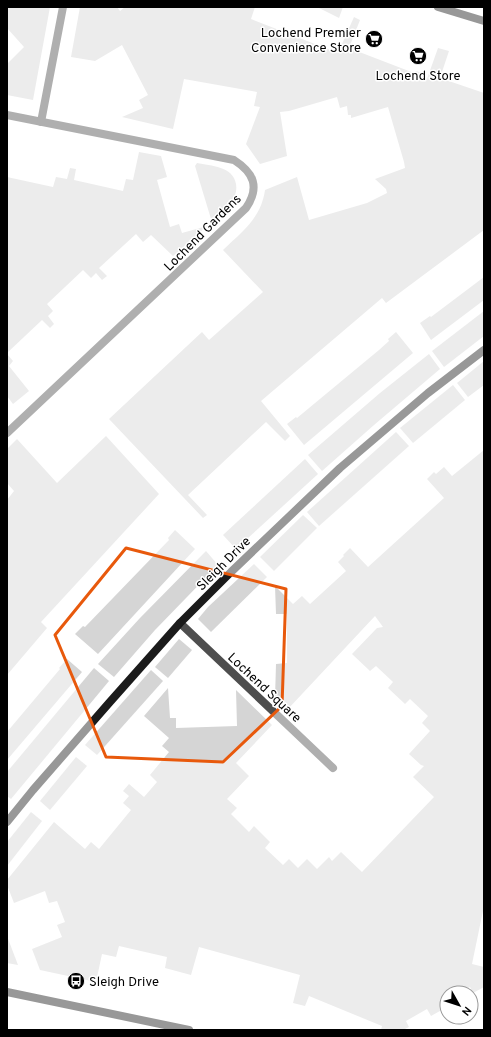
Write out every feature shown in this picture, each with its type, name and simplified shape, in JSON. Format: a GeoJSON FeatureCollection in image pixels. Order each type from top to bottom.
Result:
{"type":"FeatureCollection","features":[{"type":"Feature","properties":{"kind":"street"},"geometry":{"type":"LineString","coordinates":[[41,122],[63,7]]}},
{"type":"Feature","properties":{"kind":"street"},"geometry":{"type":"LineString","coordinates":[[438,7],[484,21]]}},
{"type":"Feature","properties":{"kind":"street","name":"Lochend Gardens"},"geometry":{"type":"LineString","coordinates":[[7,115],[234,160],[246,167],[250,173],[254,186],[252,200],[246,208],[7,433]]}},
{"type":"Feature","properties":{"kind":"street","name":"Sleigh Drive"},"geometry":{"type":"LineString","coordinates":[[7,822],[72,745],[180,623],[234,569],[340,468],[428,393],[484,350]]}},
{"type":"Feature","properties":{"kind":"street","name":"Lochend Square"},"geometry":{"type":"LineString","coordinates":[[180,623],[333,768]]}},
{"type":"Feature","properties":{"kind":"street"},"geometry":{"type":"LineString","coordinates":[[7,992],[189,1030]]}},
{"type":"Feature","properties":{"kind":"highlighted area"},"geometry":{"type":"Polygon","coordinates":[[[126,548],[286,589],[282,706],[223,762],[106,757],[55,635],[126,548]]]}},
{"type":"Feature","properties":{"kind":"shaded area"},"geometry":{"type":"Polygon","coordinates":[[[7,7],[50,7],[33,100],[7,95],[7,64],[24,47],[7,28],[7,7]]]}},
{"type":"Feature","properties":{"kind":"shaded area"},"geometry":{"type":"Polygon","coordinates":[[[80,7],[117,7],[120,11],[125,7],[255,7],[251,19],[338,53],[354,17],[360,20],[349,48],[414,73],[416,71],[421,73],[420,76],[427,79],[438,48],[449,51],[440,78],[484,93],[484,230],[386,303],[382,298],[261,401],[290,436],[285,441],[266,422],[188,495],[207,515],[203,518],[109,419],[202,332],[209,340],[263,292],[223,250],[244,230],[260,209],[265,190],[297,177],[309,220],[367,203],[387,193],[386,189],[375,179],[405,168],[404,162],[388,107],[351,118],[351,115],[348,115],[347,106],[340,108],[337,97],[289,111],[280,112],[287,156],[260,164],[246,144],[260,107],[254,106],[257,92],[184,79],[173,129],[122,117],[143,108],[139,100],[148,95],[122,45],[95,61],[71,57],[80,7]]]}},
{"type":"Feature","properties":{"kind":"shaded area"},"geometry":{"type":"Polygon","coordinates":[[[317,7],[343,7],[339,18],[317,7]]]}},
{"type":"Feature","properties":{"kind":"shaded area"},"geometry":{"type":"Polygon","coordinates":[[[139,152],[161,156],[167,177],[157,180],[170,227],[179,224],[182,233],[207,226],[173,256],[151,235],[143,242],[136,234],[99,268],[107,276],[102,280],[96,273],[91,278],[83,270],[47,304],[53,311],[48,316],[54,324],[50,328],[42,320],[7,353],[7,177],[53,187],[56,177],[67,179],[70,168],[76,169],[74,180],[123,191],[126,179],[133,180],[139,152]]]}},
{"type":"Feature","properties":{"kind":"shaded area"},"geometry":{"type":"Polygon","coordinates":[[[197,163],[215,166],[226,170],[234,178],[236,184],[236,192],[233,199],[213,220],[211,219],[195,166],[197,163]]]}},
{"type":"Feature","properties":{"kind":"shaded area"},"geometry":{"type":"Polygon","coordinates":[[[484,277],[484,300],[431,340],[420,323],[430,316],[431,317],[484,277]]]}},
{"type":"Feature","properties":{"kind":"shaded area"},"geometry":{"type":"Polygon","coordinates":[[[484,311],[484,336],[444,367],[432,351],[484,311]]]}},
{"type":"Feature","properties":{"kind":"shaded area"},"geometry":{"type":"Polygon","coordinates":[[[396,332],[413,353],[304,445],[287,424],[296,417],[297,418],[379,350],[396,332]]]}},
{"type":"Feature","properties":{"kind":"shaded area"},"geometry":{"type":"Polygon","coordinates":[[[7,354],[13,361],[9,366],[29,391],[13,404],[7,396],[7,354]]]}},
{"type":"Feature","properties":{"kind":"shaded area"},"geometry":{"type":"Polygon","coordinates":[[[429,354],[440,369],[322,471],[308,455],[380,393],[429,354]]]}},
{"type":"Feature","properties":{"kind":"shaded area"},"geometry":{"type":"Polygon","coordinates":[[[484,361],[484,385],[468,397],[457,383],[484,361]]]}},
{"type":"Feature","properties":{"kind":"shaded area"},"geometry":{"type":"Polygon","coordinates":[[[453,385],[465,400],[413,443],[400,428],[453,385]]]}},
{"type":"Feature","properties":{"kind":"shaded area"},"geometry":{"type":"Polygon","coordinates":[[[396,432],[409,446],[319,526],[307,512],[396,432]]]}},
{"type":"Feature","properties":{"kind":"shaded area"},"geometry":{"type":"Polygon","coordinates":[[[106,436],[159,494],[41,622],[47,628],[7,675],[7,500],[14,491],[7,483],[7,449],[17,439],[57,483],[106,436]]]}},
{"type":"Feature","properties":{"kind":"shaded area"},"geometry":{"type":"Polygon","coordinates":[[[484,450],[484,906],[472,964],[484,967],[484,987],[479,990],[479,985],[439,985],[439,1012],[431,1016],[427,1009],[406,1021],[409,1027],[403,1030],[381,1030],[382,1026],[309,996],[305,1006],[293,1003],[300,975],[199,947],[191,975],[165,968],[167,957],[119,946],[116,957],[102,954],[96,982],[40,970],[32,949],[62,937],[57,925],[65,922],[57,901],[49,903],[45,891],[14,903],[7,885],[7,880],[54,822],[85,849],[91,842],[99,849],[131,810],[123,803],[129,796],[123,791],[129,784],[144,797],[157,782],[150,775],[169,752],[162,746],[169,738],[144,716],[168,688],[170,718],[176,718],[176,728],[237,726],[236,690],[272,725],[236,763],[249,776],[227,799],[237,808],[231,814],[249,832],[254,826],[270,842],[265,848],[283,865],[289,859],[298,868],[307,859],[317,869],[329,857],[332,861],[341,852],[362,872],[434,797],[413,777],[424,766],[409,754],[430,731],[422,723],[428,716],[410,699],[405,704],[388,688],[393,682],[376,666],[370,671],[352,654],[377,628],[383,627],[375,616],[288,709],[275,698],[276,664],[287,663],[287,614],[276,614],[275,586],[293,604],[302,596],[310,604],[346,571],[338,562],[350,548],[368,567],[444,498],[427,479],[434,472],[436,474],[444,467],[452,476],[484,450]]]}},
{"type":"Feature","properties":{"kind":"shaded area"},"geometry":{"type":"Polygon","coordinates":[[[305,459],[318,474],[236,549],[223,535],[305,459]]]}},
{"type":"Feature","properties":{"kind":"shaded area"},"geometry":{"type":"Polygon","coordinates":[[[303,515],[317,528],[274,571],[260,557],[303,515]]]}},
{"type":"Feature","properties":{"kind":"shaded area"},"geometry":{"type":"Polygon","coordinates":[[[175,530],[195,549],[98,654],[75,634],[83,626],[85,627],[169,540],[168,538],[175,530]]]}},
{"type":"Feature","properties":{"kind":"shaded area"},"geometry":{"type":"Polygon","coordinates":[[[206,551],[218,565],[155,630],[114,677],[98,664],[140,618],[206,551]]]}},
{"type":"Feature","properties":{"kind":"shaded area"},"geometry":{"type":"Polygon","coordinates":[[[254,564],[267,577],[211,632],[198,619],[208,607],[254,564]]]}},
{"type":"Feature","properties":{"kind":"shaded area"},"geometry":{"type":"Polygon","coordinates":[[[179,639],[192,650],[168,678],[155,667],[179,639]]]}},
{"type":"Feature","properties":{"kind":"shaded area"},"geometry":{"type":"Polygon","coordinates":[[[67,659],[82,672],[7,760],[7,732],[67,659]]]}},
{"type":"Feature","properties":{"kind":"shaded area"},"geometry":{"type":"Polygon","coordinates":[[[94,668],[109,681],[11,799],[7,796],[7,772],[94,668]]]}},
{"type":"Feature","properties":{"kind":"shaded area"},"geometry":{"type":"Polygon","coordinates":[[[151,670],[163,681],[97,755],[85,745],[151,670]]]}},
{"type":"Feature","properties":{"kind":"shaded area"},"geometry":{"type":"Polygon","coordinates":[[[76,757],[87,766],[50,810],[40,801],[76,757]]]}},
{"type":"Feature","properties":{"kind":"shaded area"},"geometry":{"type":"Polygon","coordinates":[[[31,812],[42,821],[7,866],[7,842],[31,812]]]}},
{"type":"Feature","properties":{"kind":"shaded area"},"geometry":{"type":"Polygon","coordinates":[[[7,936],[18,965],[7,963],[7,936]]]}},
{"type":"Feature","properties":{"kind":"place","name":"Lochend Premier Convenience Store"},"geometry":{"type":"Point","coordinates":[374,39]}},
{"type":"Feature","properties":{"kind":"place","name":"Lochend Store"},"geometry":{"type":"Point","coordinates":[418,56]}},
{"type":"Feature","properties":{"kind":"place","name":"Sleigh Drive"},"geometry":{"type":"Point","coordinates":[76,981]}}]}
